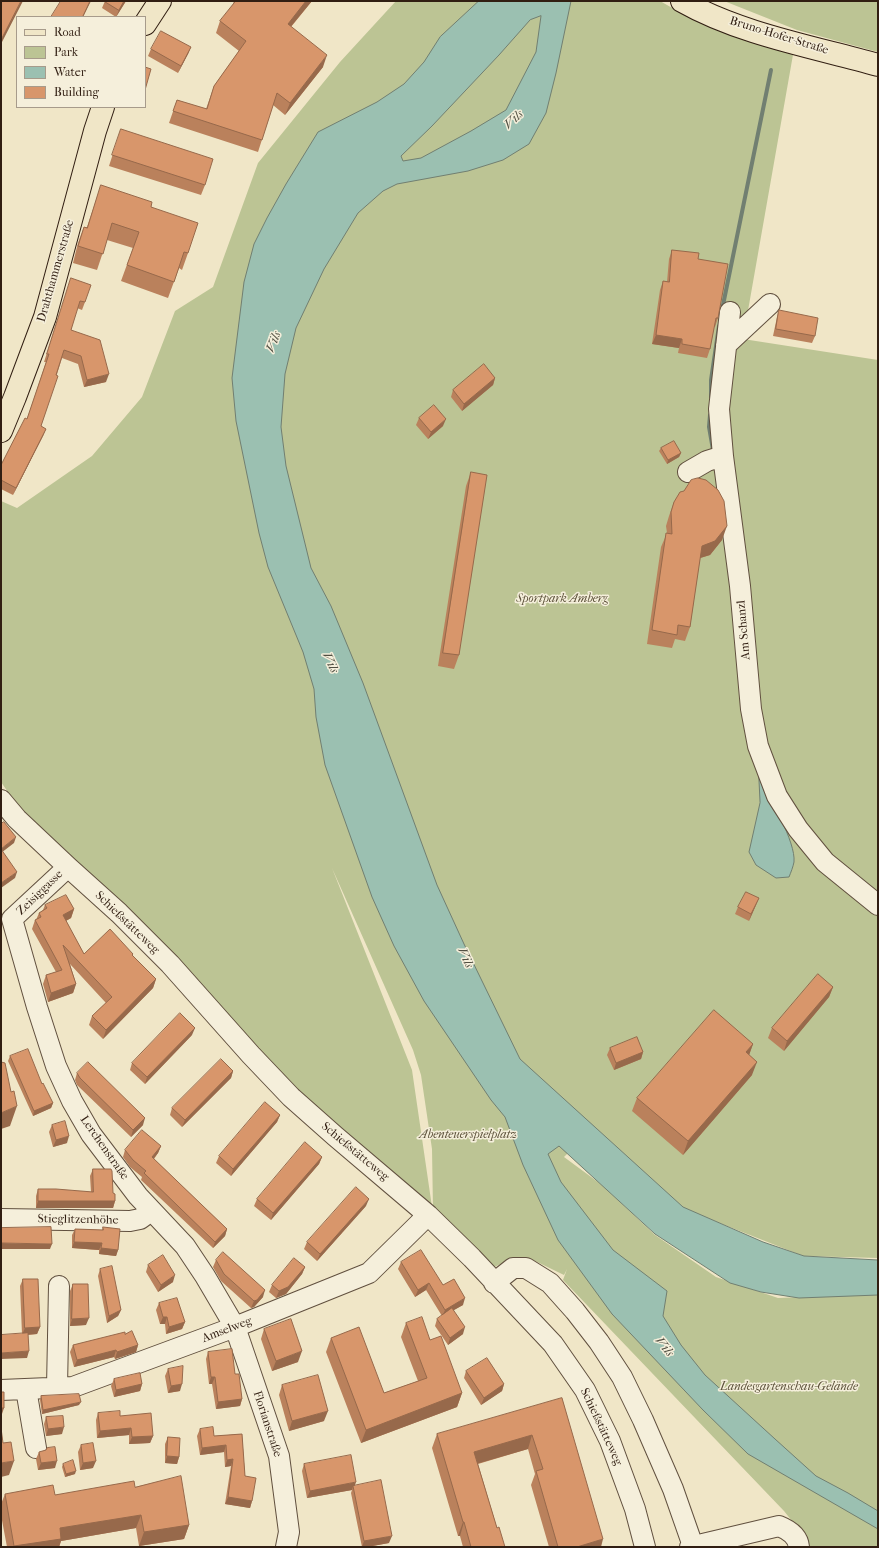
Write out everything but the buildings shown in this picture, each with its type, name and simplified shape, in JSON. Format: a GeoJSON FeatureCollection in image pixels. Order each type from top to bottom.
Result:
{"type":"FeatureCollection","features":[{"type":"Feature","properties":{"kind":"main road"},"geometry":{"type":"LineString","coordinates":[[146,22],[160,1]]}},
{"type":"Feature","properties":{"kind":"main road","name":"Bruno-Hofer-Straße"},"geometry":{"type":"LineString","coordinates":[[682,1],[742,27],[878,65]]}},
{"type":"Feature","properties":{"kind":"main road","name":"Drahthammerstraße"},"geometry":{"type":"LineString","coordinates":[[1,431],[45,316],[95,131],[103,108]]}},
{"type":"Feature","properties":{"kind":"street"},"geometry":{"type":"LineString","coordinates":[[726,345],[770,304]]}},
{"type":"Feature","properties":{"kind":"street","name":"Am Schanzl"},"geometry":{"type":"LineString","coordinates":[[730,312],[715,459],[740,586],[752,708],[758,746],[777,796],[798,829],[825,862],[878,905]]}},
{"type":"Feature","properties":{"kind":"street"},"geometry":{"type":"LineString","coordinates":[[688,472],[715,459]]}},
{"type":"Feature","properties":{"kind":"street","name":"Schießstätteweg"},"geometry":{"type":"LineString","coordinates":[[1,800],[17,819],[119,913],[170,964],[251,1055],[291,1097],[428,1215],[553,1344],[585,1390],[610,1441],[635,1509],[645,1547]]}},
{"type":"Feature","properties":{"kind":"street","name":"Zeisiggasse"},"geometry":{"type":"LineString","coordinates":[[12,920],[68,867]]}},
{"type":"Feature","properties":{"kind":"street","name":"Lerchenstraße"},"geometry":{"type":"LineString","coordinates":[[12,920],[56,1066],[72,1100],[91,1134],[138,1196],[185,1246],[205,1276],[235,1327]]}},
{"type":"Feature","properties":{"kind":"street","name":"Stieglitzenhöhe"},"geometry":{"type":"LineString","coordinates":[[1,1219],[130,1221],[140,1219],[151,1211]]}},
{"type":"Feature","properties":{"kind":"street","name":"Amselweg"},"geometry":{"type":"LineString","coordinates":[[1,1390],[73,1387],[235,1327],[369,1273],[428,1215]]}},
{"type":"Feature","properties":{"kind":"street"},"geometry":{"type":"LineString","coordinates":[[494,1283],[513,1268],[526,1268],[550,1283],[575,1311],[599,1342],[622,1377],[643,1420],[673,1489],[691,1547],[779,1526],[789,1531],[798,1541],[799,1547]]}},
{"type":"Feature","properties":{"kind":"street"},"geometry":{"type":"LineString","coordinates":[[57,1387],[59,1286]]}},
{"type":"Feature","properties":{"kind":"street","name":"Florianstraße"},"geometry":{"type":"LineString","coordinates":[[235,1327],[279,1456],[289,1532],[286,1547]]}},
{"type":"Feature","properties":{"kind":"street"},"geometry":{"type":"LineString","coordinates":[[26,1389],[36,1448]]}},
{"type":"Feature","properties":{"kind":"green space","name":"Sportpark Amberg"},"geometry":{"type":"Polygon","coordinates":[[[396,1],[660,1],[688,17],[794,49],[743,339],[878,360],[878,1258],[803,1256],[684,1209],[594,1127],[564,1157],[602,1185],[655,1235],[716,1277],[778,1298],[878,1294],[878,1547],[807,1547],[804,1536],[784,1511],[563,1280],[567,1269],[564,1275],[531,1259],[509,1260],[488,1270],[433,1210],[432,1149],[421,1075],[413,1050],[332,868],[412,1070],[432,1207],[282,1077],[23,814],[1,782],[1,501],[17,508],[92,456],[142,397],[175,311],[213,287],[258,163],[340,62],[396,1]]]}},
{"type":"Feature","properties":{"kind":"green space"},"geometry":{"type":"Polygon","coordinates":[[[724,1],[878,1],[878,52],[797,30],[724,1]]]}},
{"type":"Feature","properties":{"kind":"water","name":"Vils"},"geometry":{"type":"Polygon","coordinates":[[[479,1],[571,1],[546,113],[529,144],[503,160],[468,171],[397,184],[383,191],[358,213],[324,269],[296,328],[285,374],[281,427],[286,466],[311,568],[331,606],[363,683],[437,885],[520,1059],[683,1207],[763,1242],[804,1256],[878,1260],[878,1295],[799,1298],[761,1292],[730,1283],[655,1234],[559,1146],[548,1154],[561,1182],[613,1250],[667,1291],[663,1316],[681,1345],[705,1375],[816,1476],[878,1511],[878,1529],[748,1454],[703,1410],[612,1314],[558,1240],[523,1165],[505,1117],[491,1100],[424,1001],[394,946],[372,897],[325,765],[316,717],[314,689],[303,652],[268,567],[259,533],[236,421],[232,378],[244,282],[254,244],[286,184],[318,132],[377,102],[404,84],[424,62],[440,37],[479,1]],[[541,16],[530,20],[432,126],[401,156],[403,161],[421,158],[506,110],[536,52],[541,16]]]}},
{"type":"Feature","properties":{"kind":"water"},"geometry":{"type":"Polygon","coordinates":[[[759,777],[781,819],[791,843],[794,862],[789,877],[776,878],[756,865],[749,852],[760,803],[759,777]]]}},
{"type":"Feature","properties":{"kind":"waterway"},"geometry":{"type":"LineString","coordinates":[[722,310],[771,70]]}},
{"type":"Feature","properties":{"kind":"waterway"},"geometry":{"type":"LineString","coordinates":[[711,397],[711,380],[719,326]]}},
{"type":"Feature","properties":{"kind":"waterway"},"geometry":{"type":"LineString","coordinates":[[710,415],[709,427],[713,450]]}},
{"type":"Feature","properties":{"kind":"park label","name":"Abenteuerspielplatz"},"geometry":{"type":"Point","coordinates":[468,1135]}},
{"type":"Feature","properties":{"kind":"park label","name":"Landesgartenschau-Gelände"},"geometry":{"type":"Point","coordinates":[789,1387]}}]}
